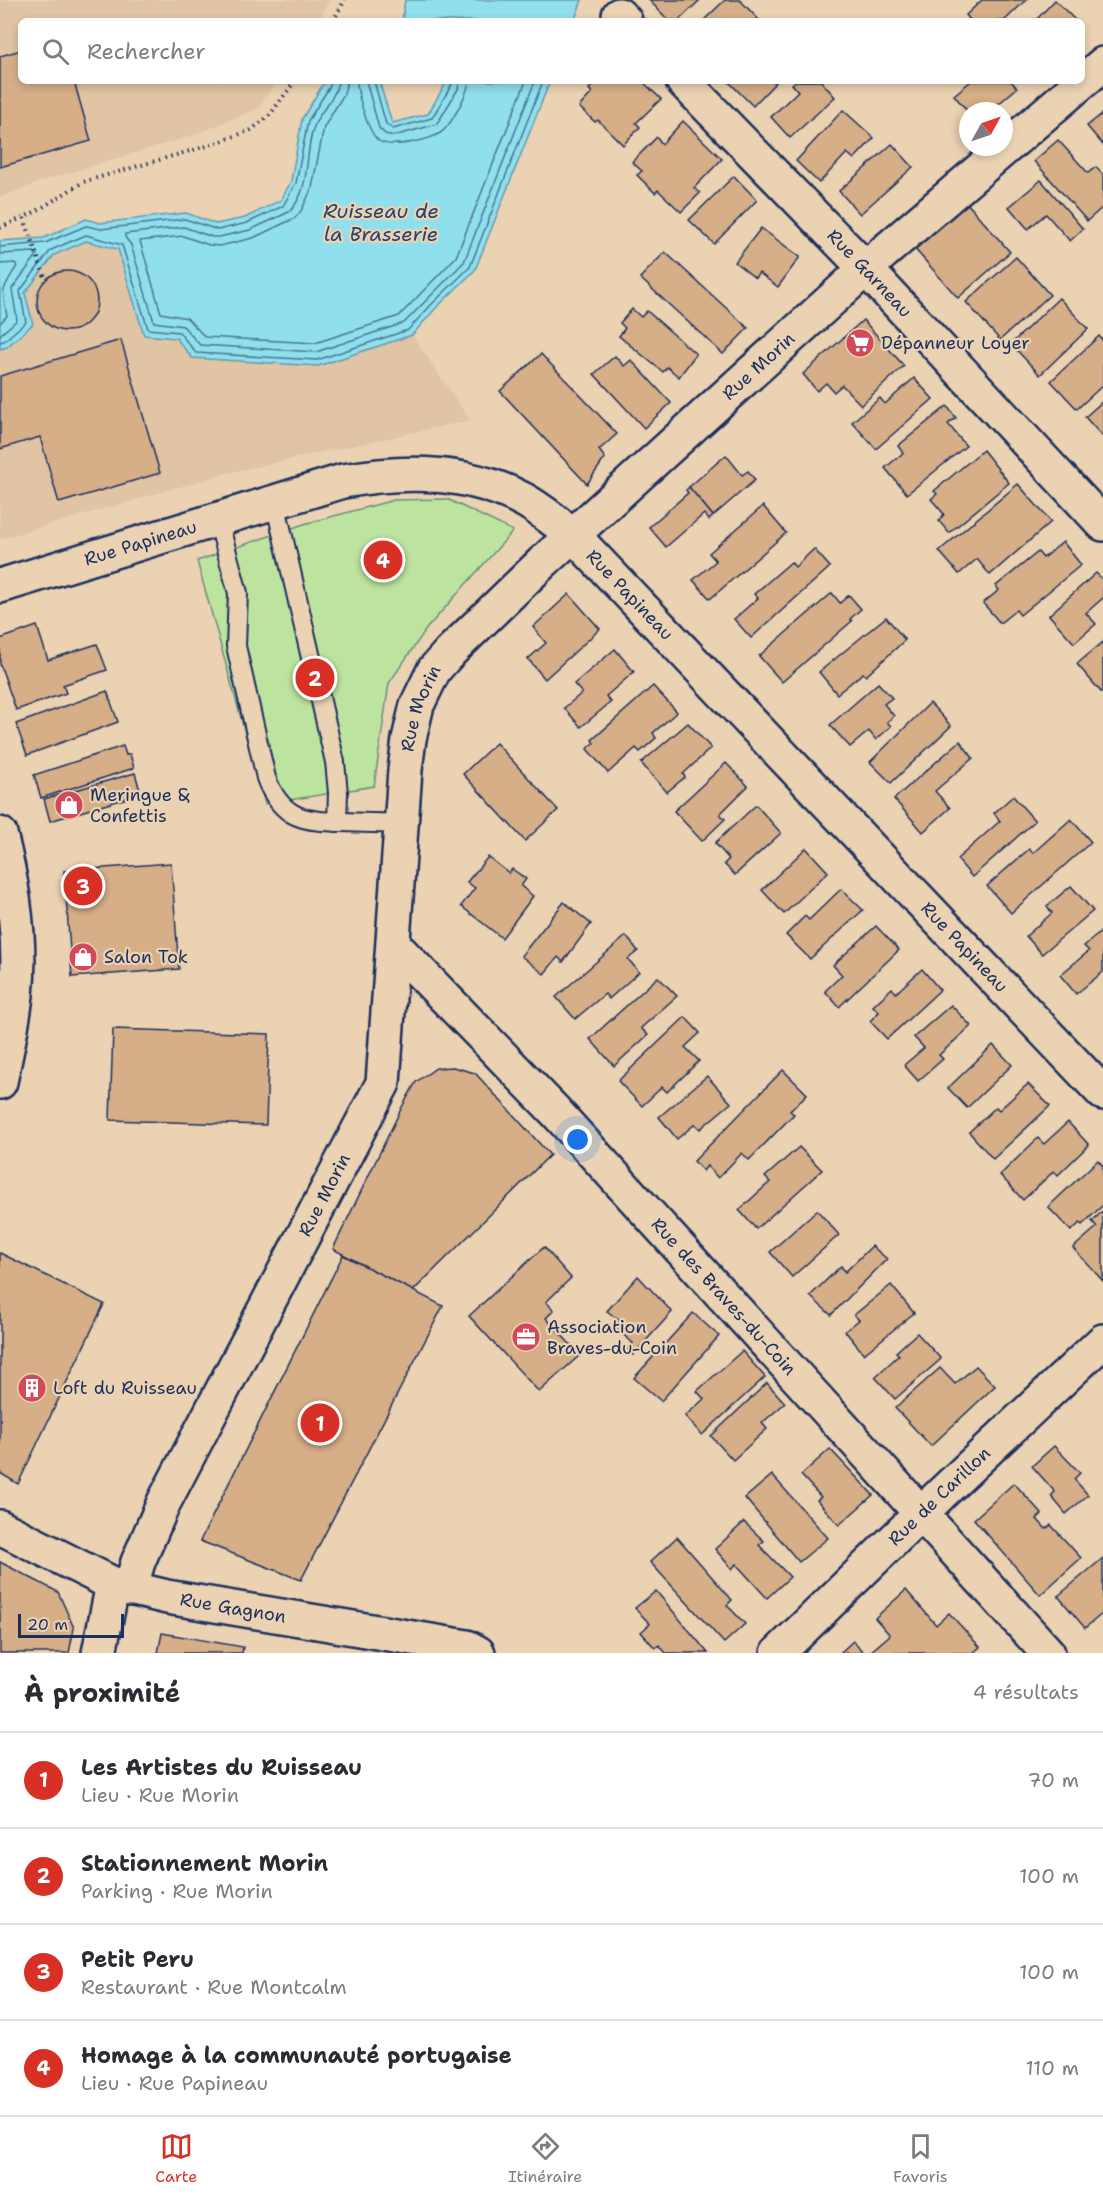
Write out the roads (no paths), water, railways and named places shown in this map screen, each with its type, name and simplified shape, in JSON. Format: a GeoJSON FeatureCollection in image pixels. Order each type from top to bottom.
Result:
{"type":"FeatureCollection","features":[{"type":"Feature","properties":{"kind":"street","name":"Rue Morin"},"geometry":{"type":"LineString","coordinates":[[1085,80],[1103,64]]}},
{"type":"Feature","properties":{"kind":"street","name":"Rue Garneau"},"geometry":{"type":"LineString","coordinates":[[686,84],[866,269],[1103,524]]}},
{"type":"Feature","properties":{"kind":"street","name":"Rue Morin"},"geometry":{"type":"LineString","coordinates":[[99,1653],[122,1587],[138,1562],[164,1502],[383,1083],[405,770],[412,722],[424,689],[434,670],[573,535],[866,269],[1080,84]]}},
{"type":"Feature","properties":{"kind":"street","name":"Rue Papineau"},"geometry":{"type":"LineString","coordinates":[[0,586],[343,481],[366,477],[421,474],[449,476],[477,481],[509,493],[542,511],[573,535],[1103,1093]]}},
{"type":"Feature","properties":{"kind":"street"},"geometry":{"type":"LineString","coordinates":[[0,834],[10,880],[17,939],[16,992],[2,1060]]}},
{"type":"Feature","properties":{"kind":"street","name":"Rue des Braves-du-Coin"},"geometry":{"type":"LineString","coordinates":[[394,945],[555,1111],[1048,1653]]}},
{"type":"Feature","properties":{"kind":"street","name":"Rue de Carillon"},"geometry":{"type":"LineString","coordinates":[[778,1653],[921,1512],[1103,1341]]}},
{"type":"Feature","properties":{"kind":"street","name":"Rue Gagnon"},"geometry":{"type":"LineString","coordinates":[[0,1527],[122,1587],[167,1597],[467,1647],[478,1653]]}},
{"type":"Feature","properties":{"kind":"lane"},"geometry":{"type":"LineString","coordinates":[[275,502],[335,762],[339,793],[337,822]]}},
{"type":"Feature","properties":{"kind":"lane"},"geometry":{"type":"LineString","coordinates":[[218,520],[238,593],[236,646],[266,778],[278,803],[299,826],[314,822],[401,824]]}},
{"type":"Feature","properties":{"kind":"water"},"geometry":{"type":"Polygon","coordinates":[[[405,0],[582,0],[575,18],[402,18],[405,0]]]}},
{"type":"Feature","properties":{"kind":"water","name":"Ruisseau de la Brasserie"},"geometry":{"type":"Polygon","coordinates":[[[323,84],[380,84],[392,123],[428,114],[445,84],[549,84],[475,270],[412,335],[318,366],[192,358],[176,338],[144,335],[118,249],[86,241],[54,255],[25,293],[33,324],[7,347],[0,349],[0,241],[44,238],[86,219],[100,223],[186,213],[216,224],[245,218],[281,200],[291,181],[302,119],[323,84]]]}},
{"type":"Feature","properties":{"kind":"place","name":"Dépanneur Loyer"},"geometry":{"type":"Point","coordinates":[860,343]}},
{"type":"Feature","properties":{"kind":"place","name":"Homage à la communauté portugaise"},"geometry":{"type":"Point","coordinates":[383,560]}},
{"type":"Feature","properties":{"kind":"place","name":"Stationnement Morin"},"geometry":{"type":"Point","coordinates":[315,678]}},
{"type":"Feature","properties":{"kind":"place","name":"Meringue & Confettis"},"geometry":{"type":"Point","coordinates":[69,805]}},
{"type":"Feature","properties":{"kind":"place","name":"Petit Peru"},"geometry":{"type":"Point","coordinates":[83,886]}},
{"type":"Feature","properties":{"kind":"place","name":"Salon Tok"},"geometry":{"type":"Point","coordinates":[83,957]}},
{"type":"Feature","properties":{"kind":"place","name":"Association Braves-du-Coin"},"geometry":{"type":"Point","coordinates":[526,1337]}},
{"type":"Feature","properties":{"kind":"place","name":"Loft du Ruisseau"},"geometry":{"type":"Point","coordinates":[32,1388]}},
{"type":"Feature","properties":{"kind":"place","name":"Les Artistes du Ruisseau"},"geometry":{"type":"Point","coordinates":[320,1423]}}]}
